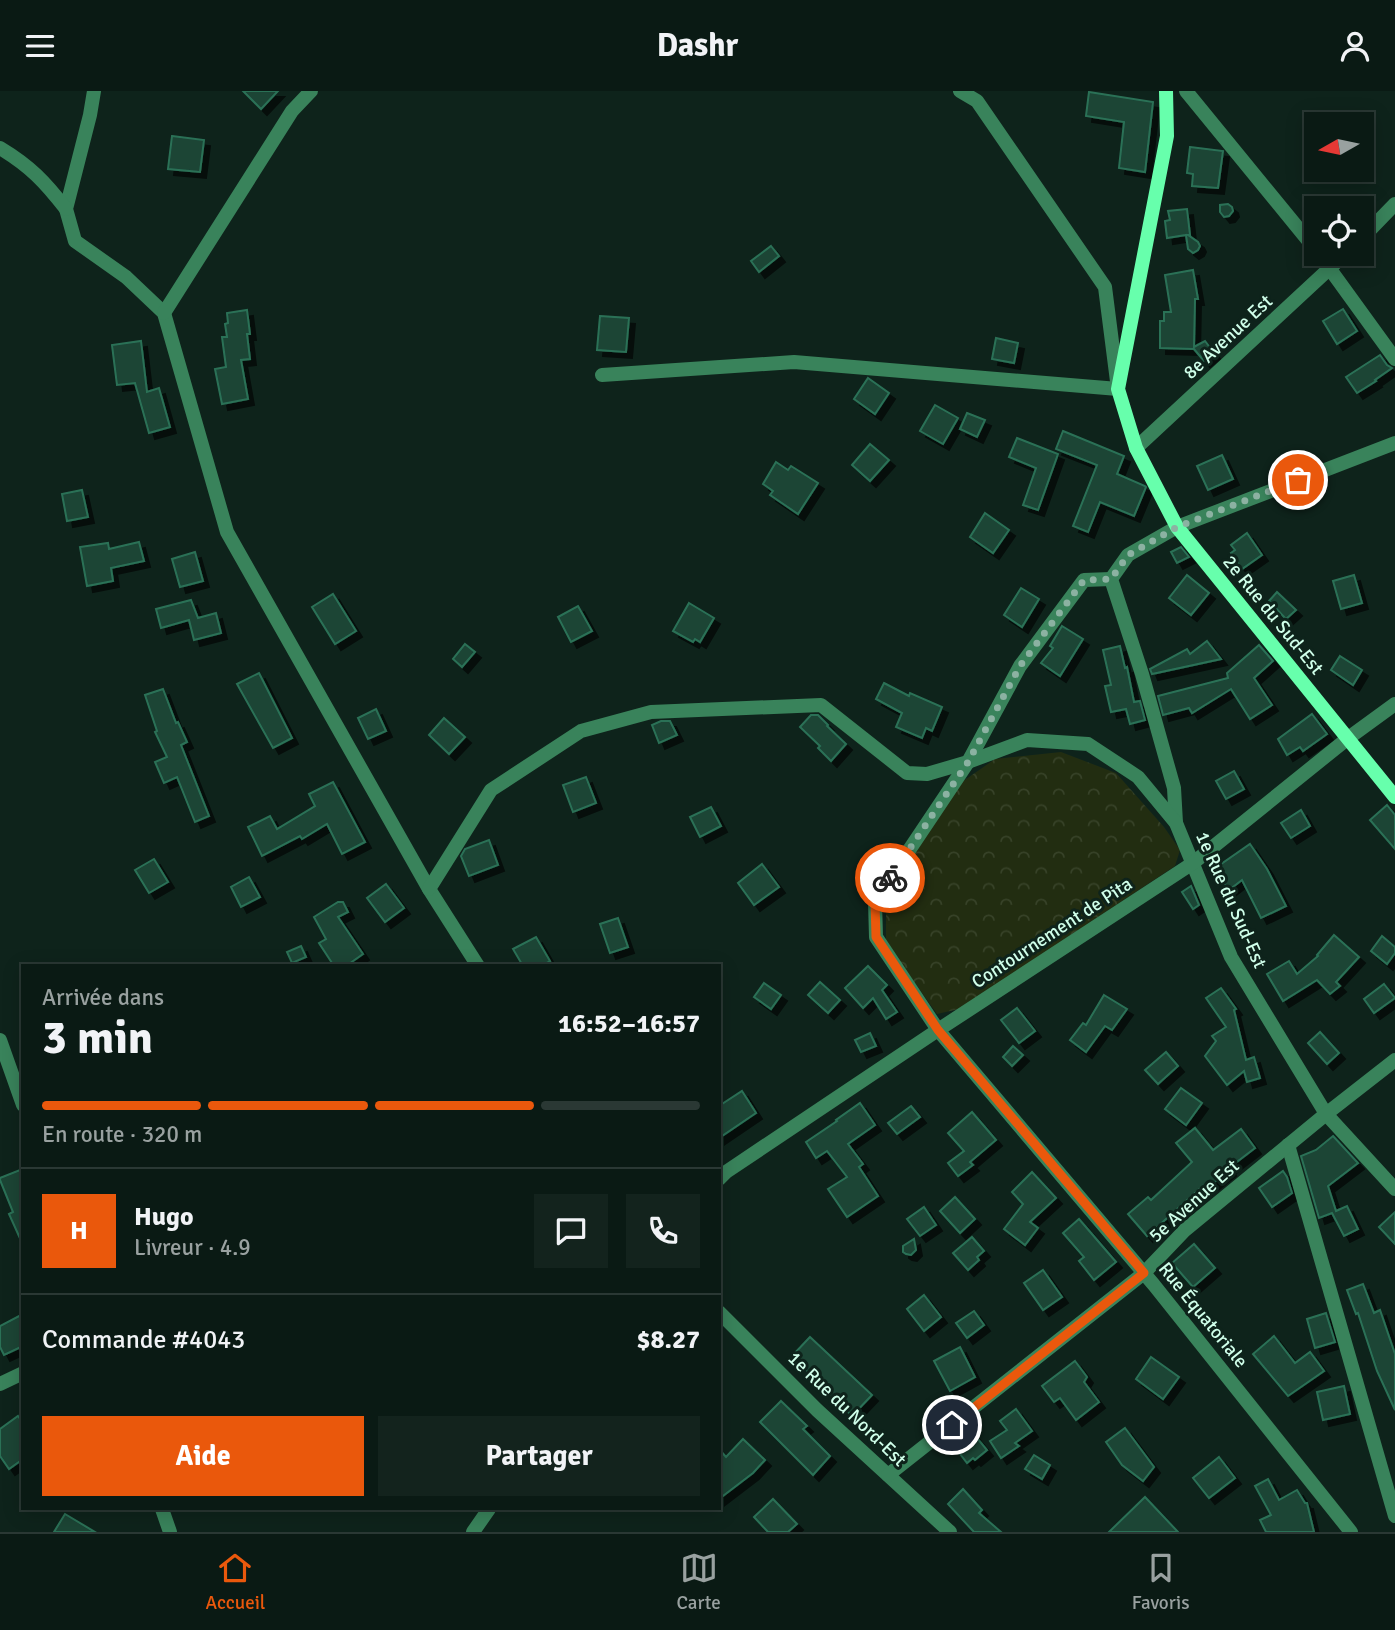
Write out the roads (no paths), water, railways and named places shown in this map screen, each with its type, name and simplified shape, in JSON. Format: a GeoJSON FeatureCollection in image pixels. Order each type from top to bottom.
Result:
{"type":"FeatureCollection","features":[{"type":"Feature","properties":{"kind":"street"},"geometry":{"type":"LineString","coordinates":[[66,209],[94,91]]}},
{"type":"Feature","properties":{"kind":"street"},"geometry":{"type":"LineString","coordinates":[[164,313],[292,111],[311,91]]}},
{"type":"Feature","properties":{"kind":"street"},"geometry":{"type":"LineString","coordinates":[[960,91],[977,101],[1105,287],[1118,389]]}},
{"type":"Feature","properties":{"kind":"street"},"geometry":{"type":"LineString","coordinates":[[1118,389],[1167,136],[1166,91]]}},
{"type":"Feature","properties":{"kind":"street"},"geometry":{"type":"LineString","coordinates":[[1186,91],[1304,236]]}},
{"type":"Feature","properties":{"kind":"street"},"geometry":{"type":"LineString","coordinates":[[0,148],[22,161],[47,184],[66,209],[75,241],[126,277],[164,313],[227,532],[429,889],[477,964]]}},
{"type":"Feature","properties":{"kind":"street"},"geometry":{"type":"LineString","coordinates":[[1374,225],[1395,204]]}},
{"type":"Feature","properties":{"kind":"street"},"geometry":{"type":"LineString","coordinates":[[1331,268],[1395,359]]}},
{"type":"Feature","properties":{"kind":"street","name":"8e Avenue Est"},"geometry":{"type":"LineString","coordinates":[[1136,448],[1331,268]]}},
{"type":"Feature","properties":{"kind":"street"},"geometry":{"type":"LineString","coordinates":[[602,375],[794,362],[1118,389]]}},
{"type":"Feature","properties":{"kind":"street","name":"2e Rue du Sud-Est"},"geometry":{"type":"LineString","coordinates":[[1118,389],[1136,448],[1177,527],[1395,797]]}},
{"type":"Feature","properties":{"kind":"street"},"geometry":{"type":"LineString","coordinates":[[1176,823],[1174,788],[1142,674],[1111,579],[1128,555],[1177,527],[1395,443]]}},
{"type":"Feature","properties":{"kind":"street","name":"Rue Équatoriale"},"geometry":{"type":"LineString","coordinates":[[1111,579],[1084,580],[1020,666],[968,762],[875,901],[876,937],[938,1030],[1144,1273],[1351,1532]]}},
{"type":"Feature","properties":{"kind":"street","name":"Contournement de Pita"},"geometry":{"type":"LineString","coordinates":[[721,1177],[938,1030],[1194,863],[1347,739],[1395,704]]}},
{"type":"Feature","properties":{"kind":"street","name":"1e Rue du Sud-Est"},"geometry":{"type":"LineString","coordinates":[[429,889],[491,790],[581,731],[651,712],[821,705],[907,773],[928,774],[1027,740],[1088,744],[1138,777],[1176,823],[1231,957],[1326,1114],[1395,1189]]}},
{"type":"Feature","properties":{"kind":"street"},"geometry":{"type":"LineString","coordinates":[[0,1040],[21,1099]]}},
{"type":"Feature","properties":{"kind":"street","name":"5e Avenue Est"},"geometry":{"type":"LineString","coordinates":[[888,1475],[1144,1273],[1185,1230],[1395,1061]]}},
{"type":"Feature","properties":{"kind":"street"},"geometry":{"type":"LineString","coordinates":[[1288,1145],[1395,1516]]}},
{"type":"Feature","properties":{"kind":"street","name":"1e Rue du Nord-Est"},"geometry":{"type":"LineString","coordinates":[[721,1314],[817,1410],[950,1532]]}},
{"type":"Feature","properties":{"kind":"street"},"geometry":{"type":"LineString","coordinates":[[0,1384],[21,1374]]}},
{"type":"Feature","properties":{"kind":"street"},"geometry":{"type":"LineString","coordinates":[[162,1510],[170,1532]]}},
{"type":"Feature","properties":{"kind":"street"},"geometry":{"type":"LineString","coordinates":[[473,1532],[488,1510]]}}]}
